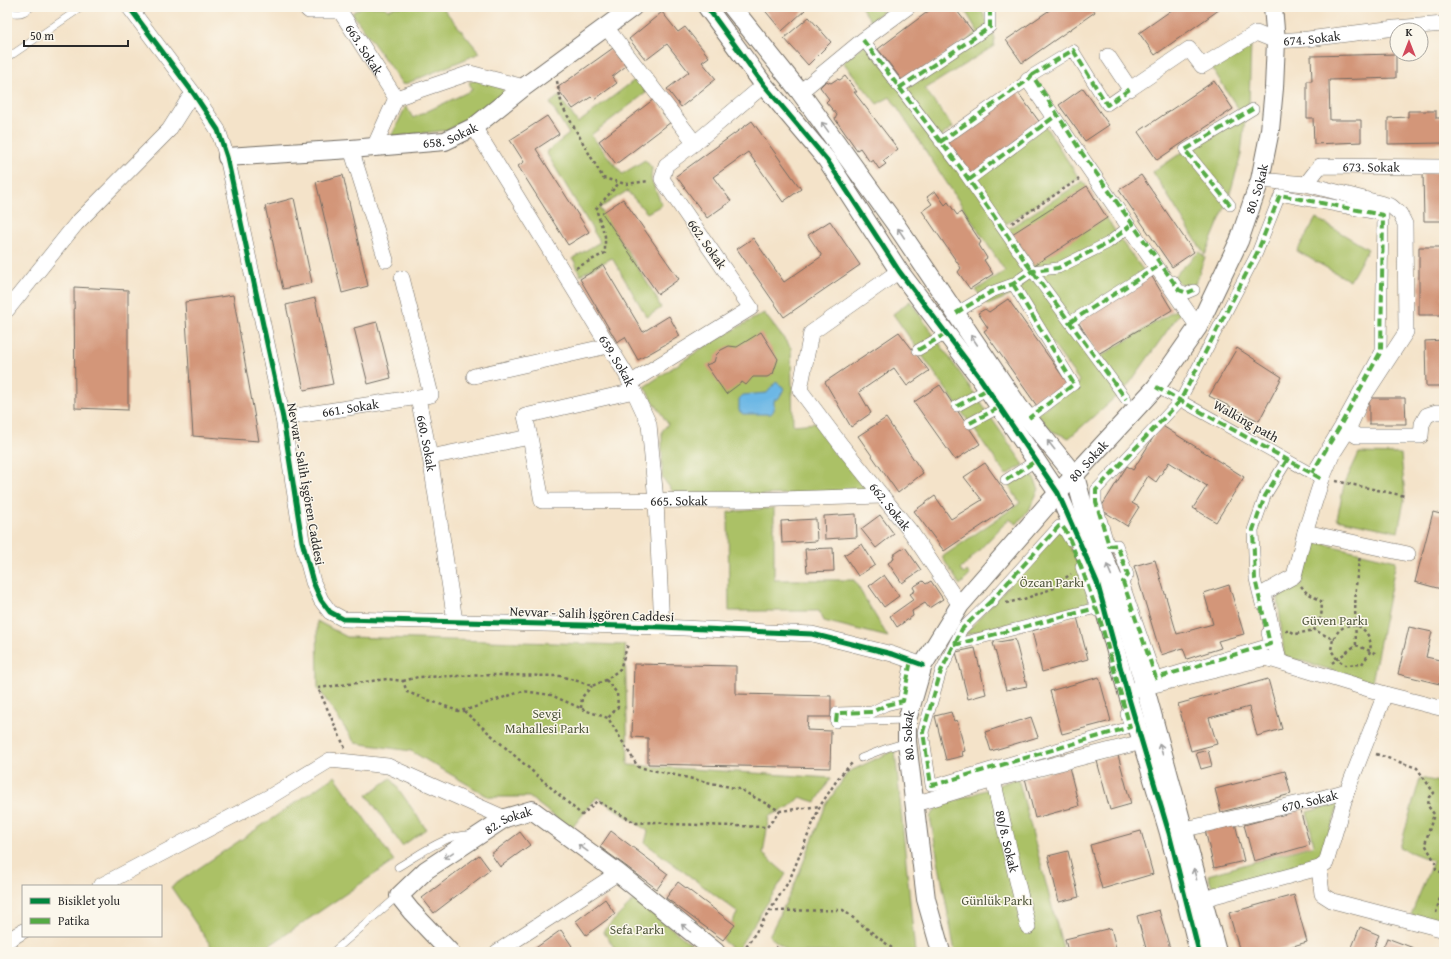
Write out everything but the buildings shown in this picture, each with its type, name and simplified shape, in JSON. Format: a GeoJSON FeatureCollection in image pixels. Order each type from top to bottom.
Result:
{"type":"FeatureCollection","features":[{"type":"Feature","properties":{"kind":"street","name":"Nevvar - Salih İşgören Caddesi"},"geometry":{"type":"LineString","coordinates":[[129,7],[194,94],[218,130],[227,157],[283,418],[302,541],[313,582],[321,600],[330,612],[343,619],[662,627],[812,634],[892,654],[917,663]]}},
{"type":"Feature","properties":{"kind":"street","name":"663. Sokak"},"geometry":{"type":"LineString","coordinates":[[305,7],[309,11],[344,9],[396,98]]}},
{"type":"Feature","properties":{"kind":"street","name":"658. Sokak"},"geometry":{"type":"LineString","coordinates":[[227,157],[445,141],[474,127],[524,87],[633,7]]}},
{"type":"Feature","properties":{"kind":"street"},"geometry":{"type":"LineString","coordinates":[[707,7],[764,85],[826,160],[899,271],[988,389],[1058,493],[1097,582],[1142,742],[1203,899],[1217,952]]}},
{"type":"Feature","properties":{"kind":"street"},"geometry":{"type":"LineString","coordinates":[[732,7],[800,92],[896,225],[1019,406],[1075,476],[1086,516],[1114,581],[1145,688],[1176,831],[1199,952]]}},
{"type":"Feature","properties":{"kind":"street"},"geometry":{"type":"LineString","coordinates":[[800,92],[863,40],[908,7]]}},
{"type":"Feature","properties":{"kind":"street"},"geometry":{"type":"LineString","coordinates":[[899,88],[990,27],[990,7]]}},
{"type":"Feature","properties":{"kind":"street","name":"80. Sokak"},"geometry":{"type":"LineString","coordinates":[[941,952],[926,899],[907,742],[907,720],[917,663],[960,605],[1058,493],[1156,388],[1198,326],[1240,241],[1260,180],[1270,130],[1274,88],[1276,41],[1273,7]]}},
{"type":"Feature","properties":{"kind":"street","name":"674. Sokak"},"geometry":{"type":"LineString","coordinates":[[1130,89],[1189,49],[1202,66],[1256,33],[1276,41],[1308,39],[1395,28],[1444,24]]}},
{"type":"Feature","properties":{"kind":"street"},"geometry":{"type":"LineString","coordinates":[[606,27],[695,143]]}},
{"type":"Feature","properties":{"kind":"street"},"geometry":{"type":"LineString","coordinates":[[863,40],[969,180],[1032,271],[1126,399]]}},
{"type":"Feature","properties":{"kind":"street"},"geometry":{"type":"LineString","coordinates":[[940,142],[1030,77],[1073,50],[1107,105],[1130,89],[1108,56]]}},
{"type":"Feature","properties":{"kind":"street"},"geometry":{"type":"LineString","coordinates":[[374,147],[396,98],[470,73],[524,87]]}},
{"type":"Feature","properties":{"kind":"street"},"geometry":{"type":"LineString","coordinates":[[1030,77],[1054,117],[1198,326]]}},
{"type":"Feature","properties":{"kind":"street"},"geometry":{"type":"LineString","coordinates":[[1030,77],[1082,153],[1180,290],[1187,293],[1194,290]]}},
{"type":"Feature","properties":{"kind":"street"},"geometry":{"type":"LineString","coordinates":[[662,179],[666,165],[695,143],[764,85]]}},
{"type":"Feature","properties":{"kind":"street"},"geometry":{"type":"LineString","coordinates":[[7,310],[76,224],[169,130],[188,100],[194,94]]}},
{"type":"Feature","properties":{"kind":"street"},"geometry":{"type":"LineString","coordinates":[[1230,205],[1185,150],[1252,109]]}},
{"type":"Feature","properties":{"kind":"street"},"geometry":{"type":"LineString","coordinates":[[969,180],[1054,117]]}},
{"type":"Feature","properties":{"kind":"street","name":"659. Sokak"},"geometry":{"type":"LineString","coordinates":[[474,127],[608,346],[632,387],[649,424],[656,501],[662,627]]}},
{"type":"Feature","properties":{"kind":"street"},"geometry":{"type":"LineString","coordinates":[[351,149],[386,260]]}},
{"type":"Feature","properties":{"kind":"street","name":"673. Sokak"},"geometry":{"type":"LineString","coordinates":[[1306,184],[1320,166],[1444,167]]}},
{"type":"Feature","properties":{"kind":"street","name":"662. Sokak"},"geometry":{"type":"LineString","coordinates":[[632,387],[751,308],[662,179]]}},
{"type":"Feature","properties":{"kind":"street"},"geometry":{"type":"LineString","coordinates":[[1260,180],[1306,184],[1391,206],[1400,214],[1405,224],[1406,332],[1360,402],[1348,430],[1317,476]]}},
{"type":"Feature","properties":{"kind":"street"},"geometry":{"type":"LineString","coordinates":[[1279,661],[1264,593],[1294,576],[1317,476],[1340,426],[1381,351],[1383,215],[1280,195],[1257,253],[1180,401],[1096,490],[1096,502],[1109,546],[1117,545],[1128,575],[1123,582],[1156,678],[1270,644],[1255,579],[1253,530],[1265,496],[1287,460]]}},
{"type":"Feature","properties":{"kind":"street"},"geometry":{"type":"LineString","coordinates":[[956,313],[991,292],[1013,284],[1032,271],[1058,268],[1108,243],[1130,226]]}},
{"type":"Feature","properties":{"kind":"street"},"geometry":{"type":"LineString","coordinates":[[1070,322],[1157,267]]}},
{"type":"Feature","properties":{"kind":"street","name":"662. Sokak"},"geometry":{"type":"LineString","coordinates":[[899,271],[811,332],[800,390],[911,532],[960,605]]}},
{"type":"Feature","properties":{"kind":"street","name":"660. Sokak"},"geometry":{"type":"LineString","coordinates":[[402,278],[431,395],[418,398],[430,457],[455,621]]}},
{"type":"Feature","properties":{"kind":"street"},"geometry":{"type":"LineString","coordinates":[[1013,284],[1074,384],[1028,418]]}},
{"type":"Feature","properties":{"kind":"street"},"geometry":{"type":"LineString","coordinates":[[918,350],[946,334]]}},
{"type":"Feature","properties":{"kind":"street"},"geometry":{"type":"LineString","coordinates":[[474,376],[608,346]]}},
{"type":"Feature","properties":{"kind":"street"},"geometry":{"type":"LineString","coordinates":[[430,457],[530,437],[525,416],[632,387]]}},
{"type":"Feature","properties":{"kind":"street","name":"Walking path"},"geometry":{"type":"LineString","coordinates":[[1156,388],[1317,476]]}},
{"type":"Feature","properties":{"kind":"street"},"geometry":{"type":"LineString","coordinates":[[957,406],[988,389]]}},
{"type":"Feature","properties":{"kind":"street","name":"661. Sokak"},"geometry":{"type":"LineString","coordinates":[[283,418],[418,398]]}},
{"type":"Feature","properties":{"kind":"street"},"geometry":{"type":"LineString","coordinates":[[970,423],[1000,408]]}},
{"type":"Feature","properties":{"kind":"street"},"geometry":{"type":"LineString","coordinates":[[1348,430],[1357,436],[1421,436],[1422,424],[1427,415],[1436,412],[1444,412]]}},
{"type":"Feature","properties":{"kind":"street","name":"665. Sokak"},"geometry":{"type":"LineString","coordinates":[[530,437],[542,501],[656,501],[882,496]]}},
{"type":"Feature","properties":{"kind":"street"},"geometry":{"type":"LineString","coordinates":[[1006,480],[1036,460]]}},
{"type":"Feature","properties":{"kind":"street"},"geometry":{"type":"LineString","coordinates":[[1059,526],[1062,526],[1067,533],[1080,568],[1096,608],[1130,727],[930,785],[923,732],[941,671],[962,629],[992,602],[1059,526]]}},
{"type":"Feature","properties":{"kind":"street"},"geometry":{"type":"LineString","coordinates":[[1305,532],[1408,554]]}},
{"type":"Feature","properties":{"kind":"street"},"geometry":{"type":"LineString","coordinates":[[954,645],[1096,608]]}},
{"type":"Feature","properties":{"kind":"street"},"geometry":{"type":"LineString","coordinates":[[1127,692],[1266,658],[1385,694],[1444,709]]}},
{"type":"Feature","properties":{"kind":"street"},"geometry":{"type":"LineString","coordinates":[[836,722],[837,713],[872,712],[886,705],[903,701],[917,663]]}},
{"type":"Feature","properties":{"kind":"street","name":"670. Sokak"},"geometry":{"type":"LineString","coordinates":[[1176,831],[1347,791],[1385,694]]}},
{"type":"Feature","properties":{"kind":"street"},"geometry":{"type":"LineString","coordinates":[[915,804],[993,780],[1142,742]]}},
{"type":"Feature","properties":{"kind":"street"},"geometry":{"type":"LineString","coordinates":[[102,885],[271,796],[330,760],[388,766],[504,818]]}},
{"type":"Feature","properties":{"kind":"street","name":"80/8. Sokak"},"geometry":{"type":"LineString","coordinates":[[993,780],[1028,927]]}},
{"type":"Feature","properties":{"kind":"street"},"geometry":{"type":"LineString","coordinates":[[1203,899],[1319,868],[1326,863],[1347,791]]}},
{"type":"Feature","properties":{"kind":"street","name":"82. Sokak"},"geometry":{"type":"LineString","coordinates":[[399,896],[426,870],[504,818],[532,810],[618,873],[716,952]]}},
{"type":"Feature","properties":{"kind":"street"},"geometry":{"type":"LineString","coordinates":[[1319,868],[1322,894],[1333,901],[1436,928]]}},
{"type":"Feature","properties":{"kind":"street"},"geometry":{"type":"LineString","coordinates":[[498,952],[618,873]]}},
{"type":"Feature","properties":{"kind":"street"},"geometry":{"type":"LineString","coordinates":[[399,896],[411,911],[450,952]]}},
{"type":"Feature","properties":{"kind":"street"},"geometry":{"type":"LineString","coordinates":[[926,899],[932,952]]}},
{"type":"Feature","properties":{"kind":"street"},"geometry":{"type":"LineString","coordinates":[[7,941],[22,932]]}},
{"type":"Feature","properties":{"kind":"lane"},"geometry":{"type":"LineString","coordinates":[[7,10],[18,14],[23,13],[31,7]]}},
{"type":"Feature","properties":{"kind":"lane"},"geometry":{"type":"LineString","coordinates":[[7,56],[13,54],[82,7]]}},
{"type":"Feature","properties":{"kind":"lane"},"geometry":{"type":"LineString","coordinates":[[836,722],[907,720]]}},
{"type":"Feature","properties":{"kind":"lane"},"geometry":{"type":"LineString","coordinates":[[861,758],[907,742]]}},
{"type":"Feature","properties":{"kind":"lane"},"geometry":{"type":"LineString","coordinates":[[398,867],[444,840],[466,834],[479,835]]}},
{"type":"Feature","properties":{"kind":"lane"},"geometry":{"type":"LineString","coordinates":[[333,952],[399,896]]}},
{"type":"Feature","properties":{"kind":"path"},"geometry":{"type":"LineString","coordinates":[[554,65],[562,106],[603,178],[626,184],[662,179]]}},
{"type":"Feature","properties":{"kind":"path"},"geometry":{"type":"LineString","coordinates":[[1003,229],[1091,171]]}},
{"type":"Feature","properties":{"kind":"path"},"geometry":{"type":"LineString","coordinates":[[563,274],[605,253],[605,236],[596,209],[619,183]]}},
{"type":"Feature","properties":{"kind":"path"},"geometry":{"type":"LineString","coordinates":[[1317,476],[1405,496]]}},
{"type":"Feature","properties":{"kind":"path"},"geometry":{"type":"LineString","coordinates":[[1356,645],[1355,595],[1357,572],[1363,544]]}},
{"type":"Feature","properties":{"kind":"path"},"geometry":{"type":"LineString","coordinates":[[992,602],[1005,603],[1040,594],[1054,588],[1061,581],[1080,568]]}},
{"type":"Feature","properties":{"kind":"path"},"geometry":{"type":"LineString","coordinates":[[1282,631],[1290,631],[1296,634],[1314,630],[1320,623],[1322,608],[1321,601],[1306,592],[1294,576]]}},
{"type":"Feature","properties":{"kind":"path"},"geometry":{"type":"LineString","coordinates":[[1355,625],[1364,628],[1370,637],[1370,651],[1362,664],[1345,666],[1337,659],[1331,650],[1333,639],[1341,629],[1355,625]]}},
{"type":"Feature","properties":{"kind":"path"},"geometry":{"type":"LineString","coordinates":[[1314,630],[1333,639]]}},
{"type":"Feature","properties":{"kind":"path"},"geometry":{"type":"LineString","coordinates":[[581,708],[582,697],[592,686],[606,680],[620,669],[628,644]]}},
{"type":"Feature","properties":{"kind":"path"},"geometry":{"type":"LineString","coordinates":[[1356,645],[1377,654]]}},
{"type":"Feature","properties":{"kind":"path"},"geometry":{"type":"LineString","coordinates":[[1318,673],[1356,645]]}},
{"type":"Feature","properties":{"kind":"path"},"geometry":{"type":"LineString","coordinates":[[347,762],[346,751],[318,688],[387,679],[403,681],[418,677],[496,675],[560,676],[592,686]]}},
{"type":"Feature","properties":{"kind":"path"},"geometry":{"type":"LineString","coordinates":[[606,680],[617,693],[618,707],[608,718]]}},
{"type":"Feature","properties":{"kind":"path"},"geometry":{"type":"LineString","coordinates":[[403,681],[407,692],[458,712],[523,692],[551,695],[608,718],[638,767],[739,789],[780,811],[820,806]]}},
{"type":"Feature","properties":{"kind":"path"},"geometry":{"type":"LineString","coordinates":[[463,711],[582,815],[597,801],[636,823],[658,822],[669,824],[767,827],[780,811]]}},
{"type":"Feature","properties":{"kind":"path"},"geometry":{"type":"LineString","coordinates":[[1363,749],[1417,768],[1434,793],[1429,797],[1428,806],[1434,814],[1425,844],[1435,862],[1436,869],[1444,874]]}},
{"type":"Feature","properties":{"kind":"path"},"geometry":{"type":"LineString","coordinates":[[742,952],[789,881],[820,806],[839,777],[852,762],[861,758]]}},
{"type":"Feature","properties":{"kind":"path"},"geometry":{"type":"LineString","coordinates":[[1436,928],[1444,883]]}},
{"type":"Feature","properties":{"kind":"path"},"geometry":{"type":"LineString","coordinates":[[769,911],[843,910],[897,952]]}},
{"type":"Feature","properties":{"kind":"green space"},"geometry":{"type":"Polygon","coordinates":[[[362,7],[384,7],[388,10],[395,7],[442,7],[480,53],[403,85],[352,13],[362,7]]]}},
{"type":"Feature","properties":{"kind":"green space"},"geometry":{"type":"Polygon","coordinates":[[[861,7],[888,7],[871,21],[861,7]]]}},
{"type":"Feature","properties":{"kind":"green space"},"geometry":{"type":"Polygon","coordinates":[[[963,7],[980,7],[995,38],[994,46],[925,89],[953,127],[936,140],[1008,229],[1083,181],[1122,242],[1147,275],[1069,324],[1093,361],[1187,303],[1127,387],[1069,438],[1052,431],[1037,414],[1080,382],[1016,293],[988,305],[976,290],[1005,271],[890,97],[877,104],[843,62],[864,45],[905,89],[978,32],[963,7]]]}},
{"type":"Feature","properties":{"kind":"green space"},"geometry":{"type":"Polygon","coordinates":[[[1251,42],[1249,104],[1239,110],[1212,68],[1251,42]]]}},
{"type":"Feature","properties":{"kind":"green space"},"geometry":{"type":"Polygon","coordinates":[[[481,79],[498,85],[507,94],[448,130],[391,137],[406,106],[413,118],[472,90],[469,82],[481,79]]]}},
{"type":"Feature","properties":{"kind":"green space"},"geometry":{"type":"Polygon","coordinates":[[[636,79],[647,92],[591,135],[622,174],[645,160],[652,168],[651,179],[662,205],[647,213],[627,191],[600,208],[655,295],[661,308],[647,317],[612,258],[580,275],[573,258],[600,242],[546,152],[569,134],[550,103],[559,96],[578,123],[636,79]]]}},
{"type":"Feature","properties":{"kind":"green space"},"geometry":{"type":"Polygon","coordinates":[[[1246,109],[1241,155],[1229,197],[1205,255],[1153,172],[1246,109]]]}},
{"type":"Feature","properties":{"kind":"green space"},"geometry":{"type":"Polygon","coordinates":[[[1045,126],[1079,178],[1006,224],[973,181],[1045,126]]]}},
{"type":"Feature","properties":{"kind":"green space"},"geometry":{"type":"Polygon","coordinates":[[[1316,218],[1368,249],[1350,281],[1297,251],[1316,218]]]}},
{"type":"Feature","properties":{"kind":"green space"},"geometry":{"type":"Polygon","coordinates":[[[1199,252],[1205,257],[1195,284],[1187,290],[1173,277],[1199,252]]]}},
{"type":"Feature","properties":{"kind":"green space"},"geometry":{"type":"Polygon","coordinates":[[[910,301],[1024,465],[1006,475],[893,314],[910,301]]]}},
{"type":"Feature","properties":{"kind":"green space"},"geometry":{"type":"Polygon","coordinates":[[[764,313],[791,348],[793,425],[816,423],[871,492],[677,497],[662,477],[662,431],[668,424],[644,387],[708,344],[764,313]]]}},
{"type":"Feature","properties":{"kind":"green space"},"geometry":{"type":"Polygon","coordinates":[[[1359,453],[1401,454],[1405,496],[1398,532],[1337,519],[1344,485],[1359,453]]]}},
{"type":"Feature","properties":{"kind":"green space"},"geometry":{"type":"Polygon","coordinates":[[[1026,471],[1033,476],[1039,489],[1030,508],[1017,524],[1009,519],[960,570],[964,574],[967,571],[970,575],[960,585],[942,557],[1020,503],[1008,484],[1026,471]]]}},
{"type":"Feature","properties":{"kind":"green space"},"geometry":{"type":"Polygon","coordinates":[[[774,508],[774,580],[854,580],[888,637],[824,621],[819,611],[729,611],[728,512],[774,508]]]}},
{"type":"Feature","properties":{"kind":"green space","name":"Özcan Parkı"},"geometry":{"type":"Polygon","coordinates":[[[1061,528],[1080,568],[1090,604],[964,635],[1061,528]]]}},
{"type":"Feature","properties":{"kind":"green space","name":"Güven Parkı"},"geometry":{"type":"Polygon","coordinates":[[[1311,541],[1396,561],[1372,682],[1284,656],[1278,597],[1301,585],[1311,541]]]}},
{"type":"Feature","properties":{"kind":"green space","name":"Sevgi Mahallesi Parkı"},"geometry":{"type":"Polygon","coordinates":[[[317,621],[347,637],[625,645],[628,765],[831,778],[816,802],[800,797],[789,807],[769,816],[763,854],[786,874],[736,952],[722,940],[738,912],[645,843],[648,831],[597,797],[571,829],[529,797],[489,797],[411,751],[355,743],[318,688],[317,621]]]}},
{"type":"Feature","properties":{"kind":"green space"},"geometry":{"type":"Polygon","coordinates":[[[895,750],[915,952],[790,952],[769,936],[794,886],[826,805],[848,772],[895,750]]]}},
{"type":"Feature","properties":{"kind":"green space"},"geometry":{"type":"Polygon","coordinates":[[[335,776],[394,861],[260,952],[215,952],[171,887],[335,776]]]}},
{"type":"Feature","properties":{"kind":"green space"},"geometry":{"type":"Polygon","coordinates":[[[391,778],[426,829],[402,846],[367,795],[391,778]]]}},
{"type":"Feature","properties":{"kind":"green space","name":"Günlük Parkı"},"geometry":{"type":"Polygon","coordinates":[[[1018,778],[1064,952],[955,952],[930,817],[938,807],[1018,778]]]}},
{"type":"Feature","properties":{"kind":"green space"},"geometry":{"type":"Polygon","coordinates":[[[1420,778],[1444,783],[1444,927],[1411,915],[1433,861],[1400,848],[1420,778]]]}},
{"type":"Feature","properties":{"kind":"green space"},"geometry":{"type":"Polygon","coordinates":[[[1339,803],[1322,858],[1316,863],[1213,891],[1208,875],[1314,845],[1307,812],[1339,803]]]}},
{"type":"Feature","properties":{"kind":"green space","name":"Sefa Parkı"},"geometry":{"type":"Polygon","coordinates":[[[635,899],[701,952],[617,952],[603,931],[635,899]]]}},
{"type":"Feature","properties":{"kind":"water"},"geometry":{"type":"Polygon","coordinates":[[[776,382],[784,388],[778,399],[774,400],[774,410],[771,414],[743,414],[739,411],[739,399],[743,395],[767,393],[776,382]]]}},
{"type":"Feature","properties":{"kind":"marked path"},"geometry":{"type":"LineString","coordinates":[[899,88],[990,27],[990,7]]}},
{"type":"Feature","properties":{"kind":"marked path"},"geometry":{"type":"LineString","coordinates":[[863,40],[960,167],[1027,264],[1126,399]]}},
{"type":"Feature","properties":{"kind":"marked path"},"geometry":{"type":"LineString","coordinates":[[1032,75],[1073,50],[1107,105],[1130,89]]}},
{"type":"Feature","properties":{"kind":"marked path"},"geometry":{"type":"LineString","coordinates":[[940,142],[1028,80],[1032,75],[1082,153],[1179,290],[1187,293],[1194,290]]}},
{"type":"Feature","properties":{"kind":"marked path"},"geometry":{"type":"LineString","coordinates":[[1230,205],[1185,150],[1253,109]]}},
{"type":"Feature","properties":{"kind":"marked path"},"geometry":{"type":"LineString","coordinates":[[969,180],[1054,117]]}},
{"type":"Feature","properties":{"kind":"marked path"},"geometry":{"type":"LineString","coordinates":[[1287,460],[1265,496],[1253,530],[1255,579],[1270,644],[1156,678],[1123,582],[1128,575],[1117,545],[1109,546],[1096,502],[1096,490],[1180,401],[1257,253],[1280,195],[1383,215],[1381,351],[1340,426],[1312,473]]}},
{"type":"Feature","properties":{"kind":"marked path"},"geometry":{"type":"LineString","coordinates":[[956,313],[991,292],[1013,284],[1032,271],[1058,268],[1108,243],[1130,226]]}},
{"type":"Feature","properties":{"kind":"marked path"},"geometry":{"type":"LineString","coordinates":[[1070,322],[1157,267]]}},
{"type":"Feature","properties":{"kind":"marked path"},"geometry":{"type":"LineString","coordinates":[[1013,284],[1074,384],[1029,418]]}},
{"type":"Feature","properties":{"kind":"marked path"},"geometry":{"type":"LineString","coordinates":[[918,350],[946,334]]}},
{"type":"Feature","properties":{"kind":"marked path"},"geometry":{"type":"LineString","coordinates":[[1156,387],[1322,479]]}},
{"type":"Feature","properties":{"kind":"marked path"},"geometry":{"type":"LineString","coordinates":[[957,406],[988,389]]}},
{"type":"Feature","properties":{"kind":"marked path"},"geometry":{"type":"LineString","coordinates":[[970,423],[1000,407]]}},
{"type":"Feature","properties":{"kind":"marked path"},"geometry":{"type":"LineString","coordinates":[[1006,480],[1037,460]]}},
{"type":"Feature","properties":{"kind":"marked path"},"geometry":{"type":"LineString","coordinates":[[993,602],[991,601],[1059,526],[1062,526],[1067,533],[1081,567],[1080,568]]}},
{"type":"Feature","properties":{"kind":"marked path"},"geometry":{"type":"LineString","coordinates":[[991,601],[962,629],[941,671],[923,732],[931,785],[1130,727],[1100,619],[1081,567]]}},
{"type":"Feature","properties":{"kind":"marked path"},"geometry":{"type":"LineString","coordinates":[[954,645],[1096,608]]}},
{"type":"Feature","properties":{"kind":"marked path"},"geometry":{"type":"LineString","coordinates":[[836,722],[837,713],[872,712],[886,705],[903,701],[911,660]]}},
{"type":"Feature","properties":{"kind":"cycle path"},"geometry":{"type":"LineString","coordinates":[[129,7],[194,94],[218,130],[227,157],[283,418],[302,541],[313,582],[321,600],[330,612],[343,619],[662,627],[812,634],[892,654],[923,665]]}},
{"type":"Feature","properties":{"kind":"cycle path"},"geometry":{"type":"LineString","coordinates":[[707,7],[764,85],[827,160],[899,271],[980,378],[1058,493],[1097,582],[1127,692],[1169,833],[1199,952]]}}]}
